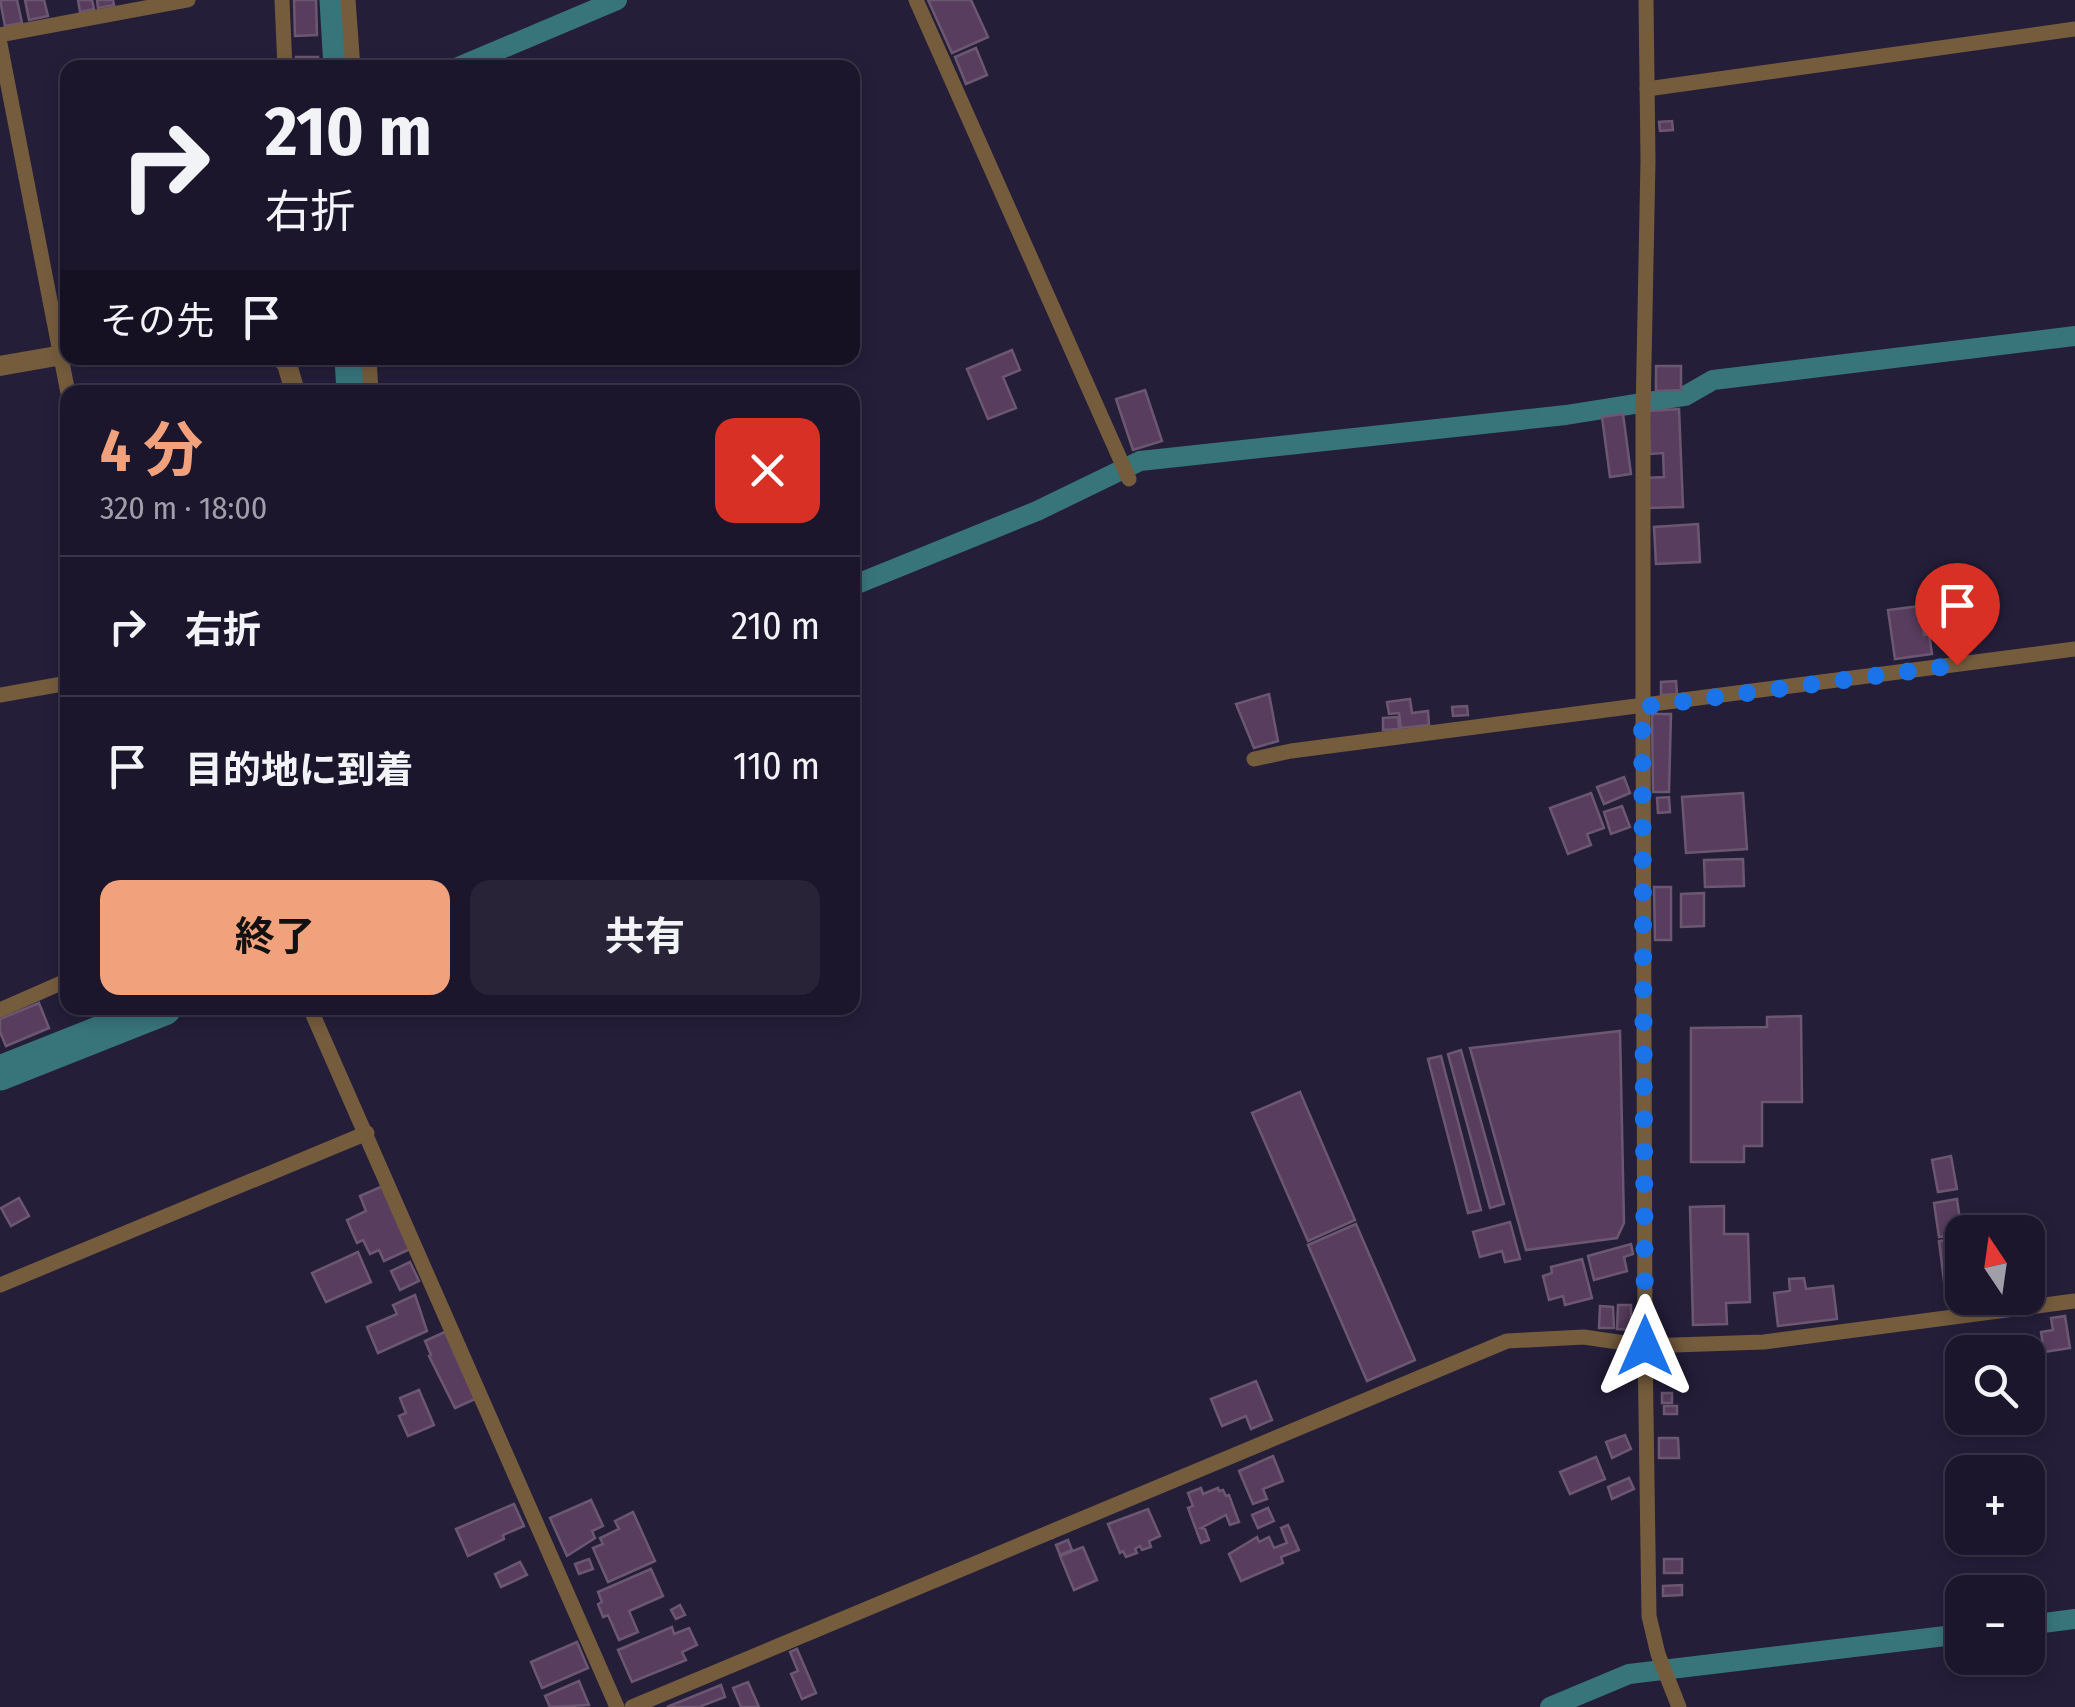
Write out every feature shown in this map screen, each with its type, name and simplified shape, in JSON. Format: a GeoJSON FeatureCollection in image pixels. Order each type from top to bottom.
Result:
{"type":"FeatureCollection","features":[{"type":"Feature","properties":{"kind":"street"},"geometry":{"type":"LineString","coordinates":[[0,36],[188,0]]}},
{"type":"Feature","properties":{"kind":"street"},"geometry":{"type":"LineString","coordinates":[[282,0],[285,60]]}},
{"type":"Feature","properties":{"kind":"street"},"geometry":{"type":"LineString","coordinates":[[348,0],[352,60]]}},
{"type":"Feature","properties":{"kind":"street"},"geometry":{"type":"LineString","coordinates":[[916,0],[1129,480]]}},
{"type":"Feature","properties":{"kind":"street"},"geometry":{"type":"LineString","coordinates":[[1646,0],[1642,707],[1649,1616],[1658,1654],[1679,1707]]}},
{"type":"Feature","properties":{"kind":"street"},"geometry":{"type":"LineString","coordinates":[[1647,89],[2075,28]]}},
{"type":"Feature","properties":{"kind":"street"},"geometry":{"type":"LineString","coordinates":[[0,44],[60,335]]}},
{"type":"Feature","properties":{"kind":"street"},"geometry":{"type":"LineString","coordinates":[[0,366],[60,355]]}},
{"type":"Feature","properties":{"kind":"street"},"geometry":{"type":"LineString","coordinates":[[1254,759],[1291,751],[2075,649]]}},
{"type":"Feature","properties":{"kind":"street"},"geometry":{"type":"LineString","coordinates":[[0,695],[60,684]]}},
{"type":"Feature","properties":{"kind":"street"},"geometry":{"type":"LineString","coordinates":[[0,1010],[60,984]]}},
{"type":"Feature","properties":{"kind":"street"},"geometry":{"type":"LineString","coordinates":[[313,1015],[617,1707]]}},
{"type":"Feature","properties":{"kind":"street"},"geometry":{"type":"LineString","coordinates":[[0,1285],[366,1133]]}},
{"type":"Feature","properties":{"kind":"street"},"geometry":{"type":"LineString","coordinates":[[632,1707],[1507,1341],[1584,1337],[1645,1346],[1764,1342],[2075,1301]]}},
{"type":"Feature","properties":{"kind":"building"},"geometry":{"type":"Polygon","coordinates":[[[0,0],[17,0],[22,23],[5,26],[0,0]]]}},
{"type":"Feature","properties":{"kind":"building"},"geometry":{"type":"Polygon","coordinates":[[[25,0],[44,0],[48,16],[29,20],[25,0]]]}},
{"type":"Feature","properties":{"kind":"building"},"geometry":{"type":"Polygon","coordinates":[[[78,0],[92,0],[94,9],[80,12],[78,0]]]}},
{"type":"Feature","properties":{"kind":"building"},"geometry":{"type":"Polygon","coordinates":[[[97,0],[113,0],[114,5],[98,8],[97,0]]]}},
{"type":"Feature","properties":{"kind":"building"},"geometry":{"type":"Polygon","coordinates":[[[294,0],[316,0],[317,35],[295,36],[294,0]]]}},
{"type":"Feature","properties":{"kind":"building"},"geometry":{"type":"Polygon","coordinates":[[[928,0],[971,0],[988,37],[952,53],[928,0]]]}},
{"type":"Feature","properties":{"kind":"building"},"geometry":{"type":"Polygon","coordinates":[[[976,48],[987,75],[966,84],[955,57],[976,48]]]}},
{"type":"Feature","properties":{"kind":"building"},"geometry":{"type":"Polygon","coordinates":[[[296,57],[318,57],[318,60],[296,57]]]}},
{"type":"Feature","properties":{"kind":"building"},"geometry":{"type":"Polygon","coordinates":[[[1672,121],[1673,130],[1660,131],[1659,122],[1672,121]]]}},
{"type":"Feature","properties":{"kind":"building"},"geometry":{"type":"Polygon","coordinates":[[[1012,350],[1020,370],[1003,377],[1016,408],[988,419],[967,369],[1012,350]]]}},
{"type":"Feature","properties":{"kind":"building"},"geometry":{"type":"Polygon","coordinates":[[[1656,366],[1681,366],[1681,390],[1656,391],[1656,366]]]}},
{"type":"Feature","properties":{"kind":"building"},"geometry":{"type":"Polygon","coordinates":[[[1145,390],[1162,441],[1133,450],[1116,399],[1145,390]]]}},
{"type":"Feature","properties":{"kind":"building"},"geometry":{"type":"Polygon","coordinates":[[[1679,409],[1683,507],[1646,508],[1645,478],[1664,477],[1663,453],[1650,454],[1648,411],[1679,409]]]}},
{"type":"Feature","properties":{"kind":"building"},"geometry":{"type":"Polygon","coordinates":[[[1623,414],[1631,474],[1610,477],[1602,417],[1623,414]]]}},
{"type":"Feature","properties":{"kind":"building"},"geometry":{"type":"Polygon","coordinates":[[[1698,524],[1700,562],[1656,564],[1654,527],[1698,524]]]}},
{"type":"Feature","properties":{"kind":"building"},"geometry":{"type":"Polygon","coordinates":[[[1960,602],[1963,625],[1932,630],[1929,607],[1960,602]]]}},
{"type":"Feature","properties":{"kind":"building"},"geometry":{"type":"Polygon","coordinates":[[[1920,606],[1924,635],[1929,634],[1932,654],[1895,659],[1888,610],[1920,606]]]}},
{"type":"Feature","properties":{"kind":"building"},"geometry":{"type":"Polygon","coordinates":[[[1981,606],[1984,620],[1970,622],[1968,608],[1981,606]]]}},
{"type":"Feature","properties":{"kind":"building"},"geometry":{"type":"Polygon","coordinates":[[[1676,681],[1677,694],[1661,695],[1661,682],[1676,681]]]}},
{"type":"Feature","properties":{"kind":"building"},"geometry":{"type":"Polygon","coordinates":[[[1269,694],[1278,741],[1254,748],[1236,704],[1269,694]]]}},
{"type":"Feature","properties":{"kind":"building"},"geometry":{"type":"Polygon","coordinates":[[[1410,699],[1412,713],[1428,711],[1429,725],[1401,728],[1399,713],[1389,714],[1387,702],[1410,699]]]}},
{"type":"Feature","properties":{"kind":"building"},"geometry":{"type":"Polygon","coordinates":[[[1467,706],[1468,715],[1453,716],[1452,707],[1467,706]]]}},
{"type":"Feature","properties":{"kind":"building"},"geometry":{"type":"Polygon","coordinates":[[[1652,714],[1671,714],[1669,792],[1653,792],[1652,714]]]}},
{"type":"Feature","properties":{"kind":"building"},"geometry":{"type":"Polygon","coordinates":[[[1398,717],[1399,729],[1383,730],[1383,718],[1398,717]]]}},
{"type":"Feature","properties":{"kind":"building"},"geometry":{"type":"Polygon","coordinates":[[[1624,777],[1630,793],[1604,804],[1597,787],[1624,777]]]}},
{"type":"Feature","properties":{"kind":"building"},"geometry":{"type":"Polygon","coordinates":[[[1591,793],[1604,828],[1587,834],[1591,845],[1568,854],[1550,808],[1591,793]]]}},
{"type":"Feature","properties":{"kind":"building"},"geometry":{"type":"Polygon","coordinates":[[[1743,793],[1747,849],[1686,853],[1682,797],[1743,793]]]}},
{"type":"Feature","properties":{"kind":"building"},"geometry":{"type":"Polygon","coordinates":[[[1669,797],[1670,812],[1658,813],[1657,798],[1669,797]]]}},
{"type":"Feature","properties":{"kind":"building"},"geometry":{"type":"Polygon","coordinates":[[[1622,806],[1630,827],[1611,834],[1604,812],[1622,806]]]}},
{"type":"Feature","properties":{"kind":"building"},"geometry":{"type":"Polygon","coordinates":[[[1743,859],[1744,886],[1705,887],[1704,860],[1743,859]]]}},
{"type":"Feature","properties":{"kind":"building"},"geometry":{"type":"Polygon","coordinates":[[[1654,887],[1671,887],[1671,940],[1655,940],[1654,887]]]}},
{"type":"Feature","properties":{"kind":"building"},"geometry":{"type":"Polygon","coordinates":[[[1704,893],[1704,926],[1681,927],[1681,894],[1704,893]]]}},
{"type":"Feature","properties":{"kind":"building"},"geometry":{"type":"Polygon","coordinates":[[[39,1003],[49,1028],[6,1046],[0,1019],[39,1003]]]}},
{"type":"Feature","properties":{"kind":"building"},"geometry":{"type":"Polygon","coordinates":[[[1801,1016],[1802,1102],[1762,1102],[1762,1146],[1744,1146],[1744,1162],[1691,1162],[1691,1028],[1767,1027],[1767,1017],[1801,1016]]]}},
{"type":"Feature","properties":{"kind":"building"},"geometry":{"type":"Polygon","coordinates":[[[1620,1031],[1624,1223],[1617,1238],[1526,1250],[1470,1048],[1620,1031]]]}},
{"type":"Feature","properties":{"kind":"building"},"geometry":{"type":"Polygon","coordinates":[[[1461,1050],[1504,1204],[1490,1208],[1448,1054],[1461,1050]]]}},
{"type":"Feature","properties":{"kind":"building"},"geometry":{"type":"Polygon","coordinates":[[[1441,1056],[1481,1210],[1468,1213],[1428,1059],[1441,1056]]]}},
{"type":"Feature","properties":{"kind":"building"},"geometry":{"type":"Polygon","coordinates":[[[1300,1092],[1355,1220],[1308,1241],[1252,1113],[1300,1092]]]}},
{"type":"Feature","properties":{"kind":"building"},"geometry":{"type":"Polygon","coordinates":[[[1951,1156],[1957,1189],[1938,1192],[1932,1160],[1951,1156]]]}},
{"type":"Feature","properties":{"kind":"building"},"geometry":{"type":"Polygon","coordinates":[[[383,1186],[410,1249],[384,1261],[379,1250],[370,1254],[363,1240],[357,1243],[347,1220],[366,1211],[360,1196],[383,1186]]]}},
{"type":"Feature","properties":{"kind":"building"},"geometry":{"type":"Polygon","coordinates":[[[19,1198],[29,1216],[11,1226],[1,1208],[19,1198]]]}},
{"type":"Feature","properties":{"kind":"building"},"geometry":{"type":"Polygon","coordinates":[[[1957,1199],[1959,1215],[1945,1215],[1945,1236],[1939,1237],[1934,1203],[1957,1199]]]}},
{"type":"Feature","properties":{"kind":"building"},"geometry":{"type":"Polygon","coordinates":[[[1724,1206],[1724,1234],[1748,1234],[1750,1302],[1726,1303],[1727,1324],[1693,1325],[1690,1207],[1724,1206]]]}},
{"type":"Feature","properties":{"kind":"building"},"geometry":{"type":"Polygon","coordinates":[[[1510,1222],[1520,1259],[1505,1262],[1502,1251],[1480,1257],[1473,1232],[1510,1222]]]}},
{"type":"Feature","properties":{"kind":"building"},"geometry":{"type":"Polygon","coordinates":[[[1356,1224],[1415,1360],[1367,1381],[1308,1245],[1356,1224]]]}},
{"type":"Feature","properties":{"kind":"building"},"geometry":{"type":"Polygon","coordinates":[[[1945,1240],[1945,1289],[1939,1241],[1945,1240]]]}},
{"type":"Feature","properties":{"kind":"building"},"geometry":{"type":"Polygon","coordinates":[[[1631,1244],[1633,1254],[1624,1257],[1627,1271],[1594,1280],[1588,1256],[1631,1244]]]}},
{"type":"Feature","properties":{"kind":"building"},"geometry":{"type":"Polygon","coordinates":[[[358,1252],[371,1282],[326,1302],[312,1273],[358,1252]]]}},
{"type":"Feature","properties":{"kind":"building"},"geometry":{"type":"Polygon","coordinates":[[[1582,1259],[1592,1298],[1565,1305],[1563,1296],[1549,1300],[1543,1276],[1552,1273],[1551,1267],[1582,1259]]]}},
{"type":"Feature","properties":{"kind":"building"},"geometry":{"type":"Polygon","coordinates":[[[410,1262],[419,1281],[400,1290],[391,1271],[410,1262]]]}},
{"type":"Feature","properties":{"kind":"building"},"geometry":{"type":"Polygon","coordinates":[[[1804,1278],[1806,1289],[1833,1286],[1837,1319],[1778,1326],[1774,1293],[1790,1291],[1789,1279],[1804,1278]]]}},
{"type":"Feature","properties":{"kind":"building"},"geometry":{"type":"Polygon","coordinates":[[[415,1295],[427,1331],[378,1353],[367,1327],[397,1314],[393,1305],[415,1295]]]}},
{"type":"Feature","properties":{"kind":"building"},"geometry":{"type":"Polygon","coordinates":[[[1618,1305],[1631,1305],[1631,1330],[1617,1329],[1618,1305]]]}},
{"type":"Feature","properties":{"kind":"building"},"geometry":{"type":"Polygon","coordinates":[[[1600,1306],[1613,1307],[1614,1328],[1599,1328],[1600,1306]]]}},
{"type":"Feature","properties":{"kind":"building"},"geometry":{"type":"Polygon","coordinates":[[[2065,1316],[2070,1348],[2045,1352],[2045,1335],[2041,1332],[2053,1330],[2051,1318],[2065,1316]]]}},
{"type":"Feature","properties":{"kind":"building"},"geometry":{"type":"Polygon","coordinates":[[[445,1332],[475,1399],[455,1408],[425,1341],[445,1332]]]}},
{"type":"Feature","properties":{"kind":"building"},"geometry":{"type":"Polygon","coordinates":[[[1256,1381],[1272,1420],[1251,1429],[1246,1416],[1222,1426],[1211,1399],[1256,1381]]]}},
{"type":"Feature","properties":{"kind":"building"},"geometry":{"type":"Polygon","coordinates":[[[419,1390],[434,1425],[408,1436],[399,1416],[406,1413],[400,1398],[419,1390]]]}},
{"type":"Feature","properties":{"kind":"building"},"geometry":{"type":"Polygon","coordinates":[[[1662,1393],[1672,1393],[1672,1403],[1662,1403],[1662,1393]]]}},
{"type":"Feature","properties":{"kind":"building"},"geometry":{"type":"Polygon","coordinates":[[[1664,1406],[1677,1406],[1677,1414],[1664,1414],[1664,1406]]]}},
{"type":"Feature","properties":{"kind":"building"},"geometry":{"type":"Polygon","coordinates":[[[1625,1435],[1631,1449],[1612,1458],[1606,1442],[1625,1435]]]}},
{"type":"Feature","properties":{"kind":"building"},"geometry":{"type":"Polygon","coordinates":[[[1659,1438],[1678,1438],[1679,1458],[1659,1458],[1659,1438]]]}},
{"type":"Feature","properties":{"kind":"building"},"geometry":{"type":"Polygon","coordinates":[[[1273,1456],[1283,1481],[1263,1489],[1267,1499],[1253,1504],[1239,1471],[1273,1456]]]}},
{"type":"Feature","properties":{"kind":"building"},"geometry":{"type":"Polygon","coordinates":[[[1596,1457],[1605,1479],[1570,1494],[1560,1472],[1596,1457]]]}},
{"type":"Feature","properties":{"kind":"building"},"geometry":{"type":"Polygon","coordinates":[[[1629,1478],[1634,1489],[1612,1499],[1608,1487],[1629,1478]]]}},
{"type":"Feature","properties":{"kind":"building"},"geometry":{"type":"Polygon","coordinates":[[[1201,1488],[1203,1494],[1218,1488],[1229,1495],[1239,1522],[1230,1525],[1226,1515],[1201,1528],[1209,1540],[1201,1543],[1188,1508],[1193,1506],[1188,1493],[1201,1488]]]}},
{"type":"Feature","properties":{"kind":"building"},"geometry":{"type":"Polygon","coordinates":[[[591,1500],[603,1526],[592,1531],[595,1538],[567,1556],[550,1518],[591,1500]]]}},
{"type":"Feature","properties":{"kind":"building"},"geometry":{"type":"Polygon","coordinates":[[[514,1504],[524,1526],[468,1556],[456,1529],[514,1504]]]}},
{"type":"Feature","properties":{"kind":"building"},"geometry":{"type":"Polygon","coordinates":[[[1268,1508],[1274,1521],[1258,1528],[1252,1515],[1268,1508]]]}},
{"type":"Feature","properties":{"kind":"building"},"geometry":{"type":"Polygon","coordinates":[[[1148,1509],[1160,1536],[1149,1541],[1151,1547],[1142,1550],[1140,1546],[1135,1549],[1137,1553],[1126,1557],[1123,1551],[1120,1553],[1108,1524],[1148,1509]]]}},
{"type":"Feature","properties":{"kind":"building"},"geometry":{"type":"Polygon","coordinates":[[[633,1512],[655,1561],[608,1582],[593,1548],[603,1544],[600,1538],[619,1529],[615,1521],[633,1512]]]}},
{"type":"Feature","properties":{"kind":"building"},"geometry":{"type":"Polygon","coordinates":[[[1288,1525],[1299,1550],[1281,1557],[1283,1563],[1241,1581],[1229,1554],[1257,1537],[1259,1542],[1269,1537],[1274,1548],[1287,1543],[1281,1528],[1288,1525]]]}},
{"type":"Feature","properties":{"kind":"building"},"geometry":{"type":"Polygon","coordinates":[[[1068,1540],[1072,1550],[1060,1555],[1056,1545],[1068,1540]]]}},
{"type":"Feature","properties":{"kind":"building"},"geometry":{"type":"Polygon","coordinates":[[[1083,1547],[1097,1580],[1074,1590],[1060,1556],[1083,1547]]]}},
{"type":"Feature","properties":{"kind":"building"},"geometry":{"type":"Polygon","coordinates":[[[589,1559],[593,1569],[579,1574],[575,1564],[589,1559]]]}},
{"type":"Feature","properties":{"kind":"building"},"geometry":{"type":"Polygon","coordinates":[[[1664,1559],[1682,1559],[1682,1573],[1664,1573],[1664,1559]]]}},
{"type":"Feature","properties":{"kind":"building"},"geometry":{"type":"Polygon","coordinates":[[[520,1562],[527,1575],[501,1587],[495,1574],[520,1562]]]}},
{"type":"Feature","properties":{"kind":"building"},"geometry":{"type":"Polygon","coordinates":[[[651,1569],[663,1596],[629,1611],[638,1632],[619,1640],[608,1615],[603,1617],[598,1592],[651,1569]]]}},
{"type":"Feature","properties":{"kind":"building"},"geometry":{"type":"Polygon","coordinates":[[[1682,1585],[1682,1595],[1663,1596],[1663,1586],[1682,1585]]]}},
{"type":"Feature","properties":{"kind":"building"},"geometry":{"type":"Polygon","coordinates":[[[680,1605],[685,1615],[676,1619],[671,1610],[680,1605]]]}},
{"type":"Feature","properties":{"kind":"building"},"geometry":{"type":"Polygon","coordinates":[[[672,1627],[674,1634],[689,1628],[697,1645],[682,1652],[686,1660],[632,1682],[618,1650],[672,1627]]]}},
{"type":"Feature","properties":{"kind":"building"},"geometry":{"type":"Polygon","coordinates":[[[577,1642],[588,1668],[542,1688],[531,1662],[577,1642]]]}},
{"type":"Feature","properties":{"kind":"building"},"geometry":{"type":"Polygon","coordinates":[[[797,1649],[816,1693],[802,1699],[791,1674],[798,1671],[790,1652],[797,1649]]]}},
{"type":"Feature","properties":{"kind":"building"},"geometry":{"type":"Polygon","coordinates":[[[579,1681],[589,1705],[550,1707],[545,1696],[579,1681]]]}},
{"type":"Feature","properties":{"kind":"building"},"geometry":{"type":"Polygon","coordinates":[[[748,1682],[759,1707],[741,1707],[733,1688],[748,1682]]]}},
{"type":"Feature","properties":{"kind":"building"},"geometry":{"type":"Polygon","coordinates":[[[721,1685],[725,1697],[699,1707],[667,1707],[721,1685]]]}},
{"type":"Feature","properties":{"kind":"waterway"},"geometry":{"type":"LineString","coordinates":[[337,0],[341,60]]}},
{"type":"Feature","properties":{"kind":"waterway"},"geometry":{"type":"LineString","coordinates":[[475,60],[617,0]]}},
{"type":"Feature","properties":{"kind":"waterway"},"geometry":{"type":"LineString","coordinates":[[860,583],[1037,511],[1140,461],[1566,415],[1685,396],[1713,380],[2075,336]]}},
{"type":"Feature","properties":{"kind":"waterway"},"geometry":{"type":"LineString","coordinates":[[352,365],[354,385]]}},
{"type":"Feature","properties":{"kind":"waterway"},"geometry":{"type":"LineString","coordinates":[[0,1073],[146,1015]]}},
{"type":"Feature","properties":{"kind":"waterway"},"geometry":{"type":"LineString","coordinates":[[2045,1623],[2075,1619]]}},
{"type":"Feature","properties":{"kind":"waterway"},"geometry":{"type":"LineString","coordinates":[[1550,1707],[1629,1674],[1945,1636]]}},
{"type":"Feature","properties":{"kind":"route"},"geometry":{"type":"LineString","coordinates":[[1645,1346],[1642,707],[1957,665]]}}]}
